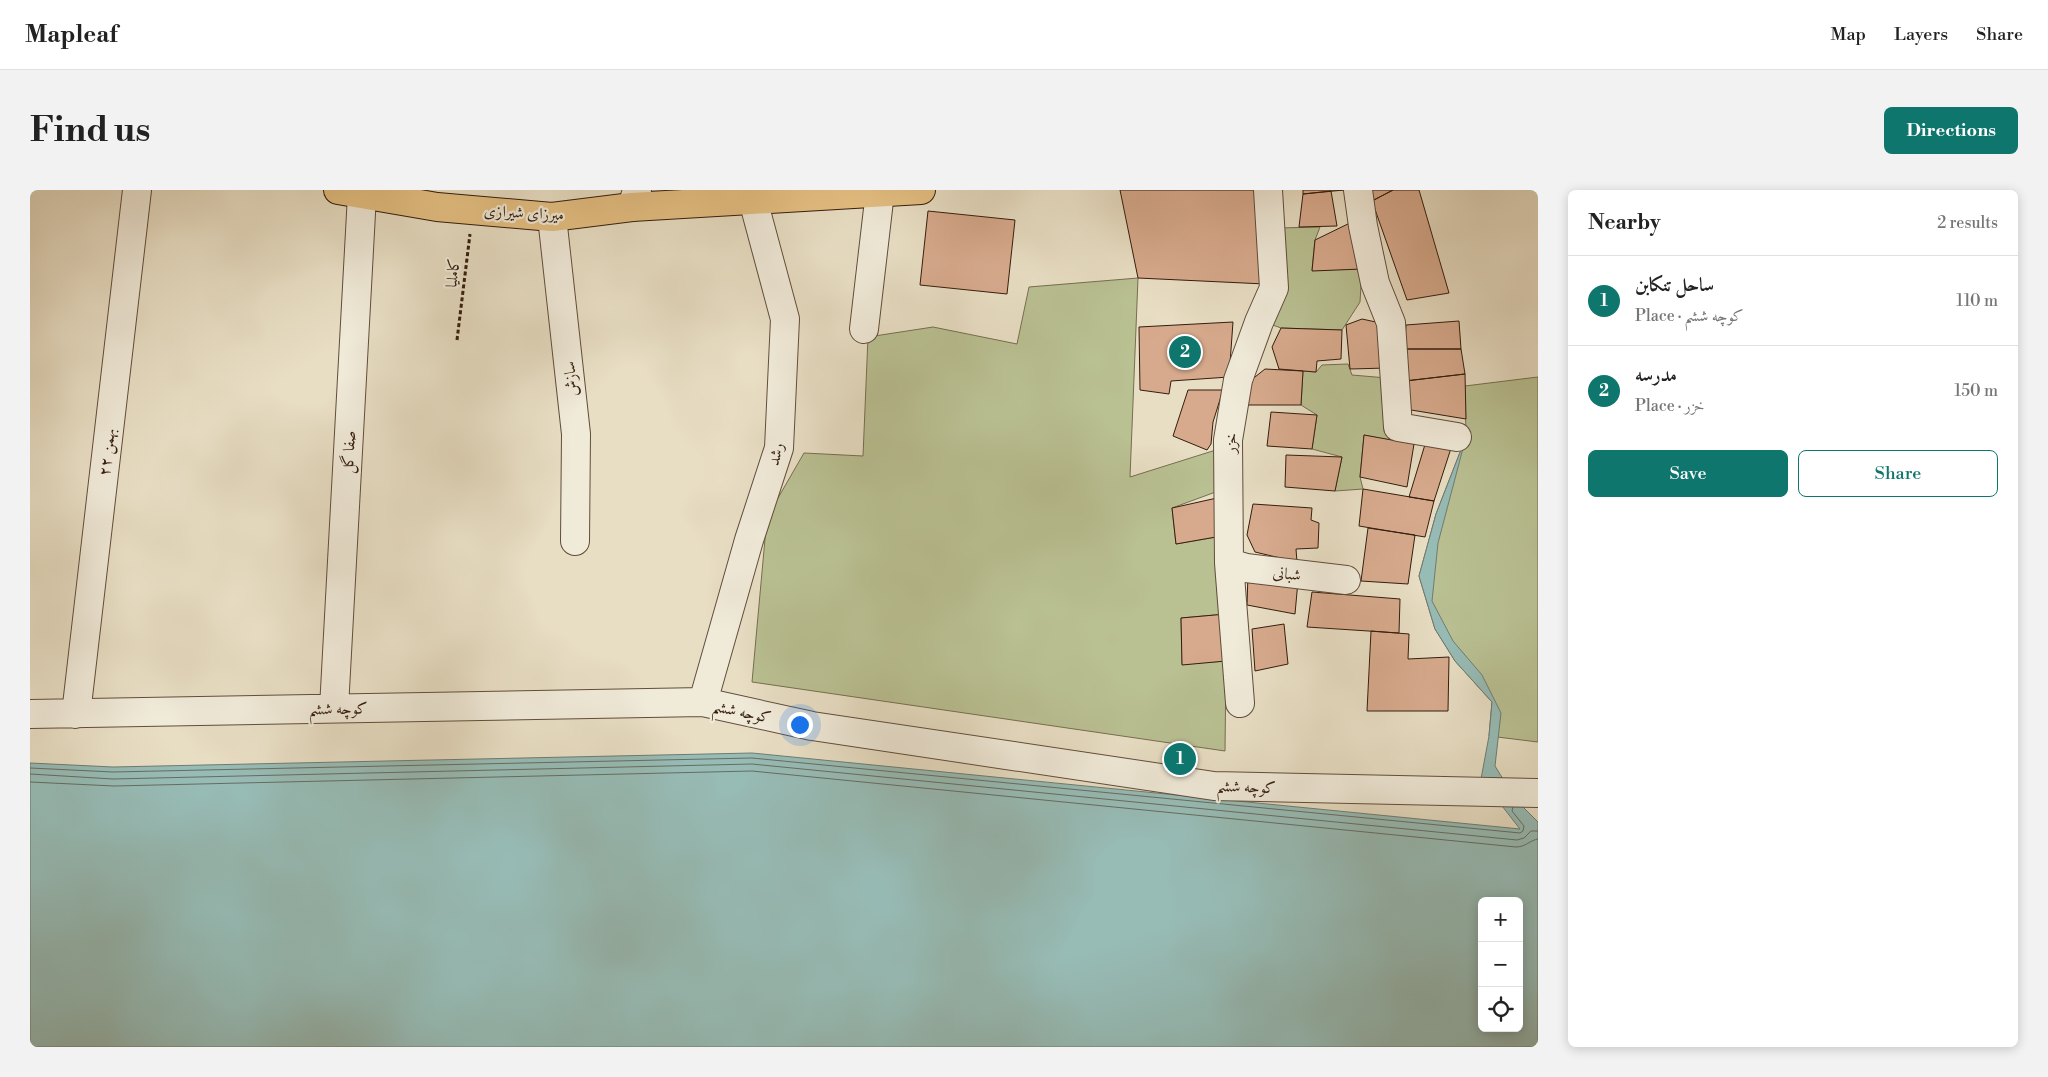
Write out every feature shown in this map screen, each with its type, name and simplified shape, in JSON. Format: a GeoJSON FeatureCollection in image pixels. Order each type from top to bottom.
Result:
{"type":"FeatureCollection","features":[{"type":"Feature","properties":{"kind":"main road","name":"میرزای شیرازی"},"geometry":{"type":"LineString","coordinates":[[350,192],[438,198],[473,210],[552,217],[635,199],[753,200],[804,194],[921,190]]}},
{"type":"Feature","properties":{"kind":"street","name":"۲۲ بهمن"},"geometry":{"type":"LineString","coordinates":[[76,714],[137,190]]}},
{"type":"Feature","properties":{"kind":"street","name":"خزر"},"geometry":{"type":"LineString","coordinates":[[1240,703],[1229,563],[1228,440],[1238,380],[1259,322],[1274,288],[1268,190]]}},
{"type":"Feature","properties":{"kind":"street"},"geometry":{"type":"LineString","coordinates":[[1358,190],[1363,226],[1375,283],[1391,323],[1398,427],[1457,437]]}},
{"type":"Feature","properties":{"kind":"street","name":"صفا گل"},"geometry":{"type":"LineString","coordinates":[[334,708],[350,192]]}},
{"type":"Feature","properties":{"kind":"street"},"geometry":{"type":"LineString","coordinates":[[864,329],[880,192]]}},
{"type":"Feature","properties":{"kind":"street","name":"رشد"},"geometry":{"type":"LineString","coordinates":[[703,702],[749,540],[779,448],[785,319],[753,200]]}},
{"type":"Feature","properties":{"kind":"street","name":"سازش"},"geometry":{"type":"LineString","coordinates":[[552,217],[576,434],[575,541]]}},
{"type":"Feature","properties":{"kind":"street","name":"شبانی"},"geometry":{"type":"LineString","coordinates":[[1229,563],[1246,568],[1346,580]]}},
{"type":"Feature","properties":{"kind":"street","name":"کوچه ششم"},"geometry":{"type":"LineString","coordinates":[[30,714],[703,702],[812,726],[1214,786],[1538,793]]}},
{"type":"Feature","properties":{"kind":"path","name":"کاملیا"},"geometry":{"type":"LineString","coordinates":[[457,340],[473,210]]}},
{"type":"Feature","properties":{"kind":"green space"},"geometry":{"type":"Polygon","coordinates":[[[1320,227],[1315,240],[1312,270],[1362,269],[1360,302],[1342,330],[1281,328],[1270,324],[1278,228],[1320,227]]]}},
{"type":"Feature","properties":{"kind":"green space"},"geometry":{"type":"Polygon","coordinates":[[[1138,278],[1130,477],[1219,449],[1221,490],[1172,508],[1176,544],[1216,537],[1226,614],[1181,618],[1182,664],[1226,661],[1225,751],[752,682],[767,517],[804,453],[863,456],[868,337],[933,327],[1017,344],[1029,287],[1138,278]]]}},
{"type":"Feature","properties":{"kind":"green space"},"geometry":{"type":"Polygon","coordinates":[[[1348,364],[1352,375],[1387,378],[1393,441],[1364,435],[1360,477],[1363,489],[1335,491],[1342,457],[1312,449],[1317,415],[1301,405],[1303,371],[1316,372],[1322,365],[1348,364]]]}},
{"type":"Feature","properties":{"kind":"green space"},"geometry":{"type":"Polygon","coordinates":[[[1538,377],[1538,742],[1489,736],[1492,702],[1455,661],[1435,629],[1419,576],[1436,514],[1466,437],[1465,386],[1538,377]]]}},
{"type":"Feature","properties":{"kind":"water"},"geometry":{"type":"Polygon","coordinates":[[[1466,437],[1438,543],[1432,601],[1453,641],[1482,675],[1501,713],[1495,766],[1516,800],[1538,822],[1538,1047],[30,1047],[30,763],[113,767],[752,753],[1520,829],[1481,779],[1489,736],[1492,702],[1455,661],[1435,629],[1419,576],[1436,514],[1466,437]]]}},
{"type":"Feature","properties":{"kind":"building"},"geometry":{"type":"Polygon","coordinates":[[[1120,190],[1259,190],[1265,284],[1138,278],[1120,190]]]}},
{"type":"Feature","properties":{"kind":"building"},"geometry":{"type":"Polygon","coordinates":[[[1303,190],[1344,190],[1303,194],[1303,190]]]}},
{"type":"Feature","properties":{"kind":"building"},"geometry":{"type":"Polygon","coordinates":[[[1368,190],[1393,190],[1372,201],[1368,190]]]}},
{"type":"Feature","properties":{"kind":"building"},"geometry":{"type":"Polygon","coordinates":[[[1393,190],[1419,190],[1449,293],[1407,300],[1372,201],[1393,190]]]}},
{"type":"Feature","properties":{"kind":"building"},"geometry":{"type":"Polygon","coordinates":[[[1331,191],[1337,226],[1299,227],[1303,194],[1331,191]]]}},
{"type":"Feature","properties":{"kind":"building"},"geometry":{"type":"Polygon","coordinates":[[[928,211],[1015,220],[1007,294],[920,285],[928,211]]]}},
{"type":"Feature","properties":{"kind":"building"},"geometry":{"type":"Polygon","coordinates":[[[1354,221],[1362,269],[1312,271],[1315,240],[1354,221]]]}},
{"type":"Feature","properties":{"kind":"building"},"geometry":{"type":"Polygon","coordinates":[[[1362,319],[1385,324],[1387,368],[1350,369],[1346,325],[1362,319]]]}},
{"type":"Feature","properties":{"kind":"building"},"geometry":{"type":"Polygon","coordinates":[[[1459,321],[1461,349],[1404,349],[1406,325],[1459,321]]]}},
{"type":"Feature","properties":{"kind":"building"},"geometry":{"type":"Polygon","coordinates":[[[1233,322],[1229,377],[1171,381],[1169,394],[1140,390],[1139,327],[1233,322]]]}},
{"type":"Feature","properties":{"kind":"building"},"geometry":{"type":"Polygon","coordinates":[[[1281,328],[1342,330],[1341,359],[1317,361],[1316,372],[1279,369],[1272,347],[1281,328]]]}},
{"type":"Feature","properties":{"kind":"building"},"geometry":{"type":"Polygon","coordinates":[[[1404,349],[1461,349],[1465,374],[1405,381],[1404,349]]]}},
{"type":"Feature","properties":{"kind":"building"},"geometry":{"type":"Polygon","coordinates":[[[1265,369],[1303,371],[1301,405],[1246,405],[1250,381],[1265,369]]]}},
{"type":"Feature","properties":{"kind":"building"},"geometry":{"type":"Polygon","coordinates":[[[1465,374],[1466,419],[1405,409],[1405,381],[1465,374]]]}},
{"type":"Feature","properties":{"kind":"building"},"geometry":{"type":"Polygon","coordinates":[[[1188,390],[1223,390],[1213,422],[1211,444],[1207,450],[1173,436],[1188,390]]]}},
{"type":"Feature","properties":{"kind":"building"},"geometry":{"type":"Polygon","coordinates":[[[1271,412],[1317,415],[1312,449],[1267,446],[1271,412]]]}},
{"type":"Feature","properties":{"kind":"building"},"geometry":{"type":"Polygon","coordinates":[[[1364,435],[1414,444],[1407,487],[1360,477],[1364,435]]]}},
{"type":"Feature","properties":{"kind":"building"},"geometry":{"type":"Polygon","coordinates":[[[1427,438],[1453,442],[1434,501],[1409,497],[1427,438]]]}},
{"type":"Feature","properties":{"kind":"building"},"geometry":{"type":"Polygon","coordinates":[[[1286,455],[1342,457],[1335,491],[1285,487],[1286,455]]]}},
{"type":"Feature","properties":{"kind":"building"},"geometry":{"type":"Polygon","coordinates":[[[1363,489],[1434,501],[1425,537],[1359,526],[1363,489]]]}},
{"type":"Feature","properties":{"kind":"building"},"geometry":{"type":"Polygon","coordinates":[[[1217,498],[1216,537],[1176,544],[1172,508],[1217,498]]]}},
{"type":"Feature","properties":{"kind":"building"},"geometry":{"type":"Polygon","coordinates":[[[1253,504],[1312,508],[1311,520],[1319,523],[1318,548],[1296,549],[1297,562],[1255,552],[1247,535],[1253,504]]]}},
{"type":"Feature","properties":{"kind":"building"},"geometry":{"type":"Polygon","coordinates":[[[1368,528],[1415,535],[1408,584],[1361,581],[1368,528]]]}},
{"type":"Feature","properties":{"kind":"building"},"geometry":{"type":"Polygon","coordinates":[[[1248,574],[1298,581],[1295,614],[1247,605],[1248,574]]]}},
{"type":"Feature","properties":{"kind":"building"},"geometry":{"type":"Polygon","coordinates":[[[1312,592],[1400,599],[1399,633],[1307,627],[1312,592]]]}},
{"type":"Feature","properties":{"kind":"building"},"geometry":{"type":"Polygon","coordinates":[[[1226,614],[1226,661],[1182,665],[1181,618],[1226,614]]]}},
{"type":"Feature","properties":{"kind":"building"},"geometry":{"type":"Polygon","coordinates":[[[1284,624],[1288,664],[1255,671],[1252,629],[1284,624]]]}},
{"type":"Feature","properties":{"kind":"building"},"geometry":{"type":"Polygon","coordinates":[[[1371,631],[1409,634],[1408,659],[1449,657],[1448,711],[1367,711],[1371,631]]]}},
{"type":"Feature","properties":{"kind":"place","name":"مدرسه"},"geometry":{"type":"Point","coordinates":[1185,352]}},
{"type":"Feature","properties":{"kind":"place","name":"ساحل تنکابن"},"geometry":{"type":"Point","coordinates":[1180,759]}}]}
